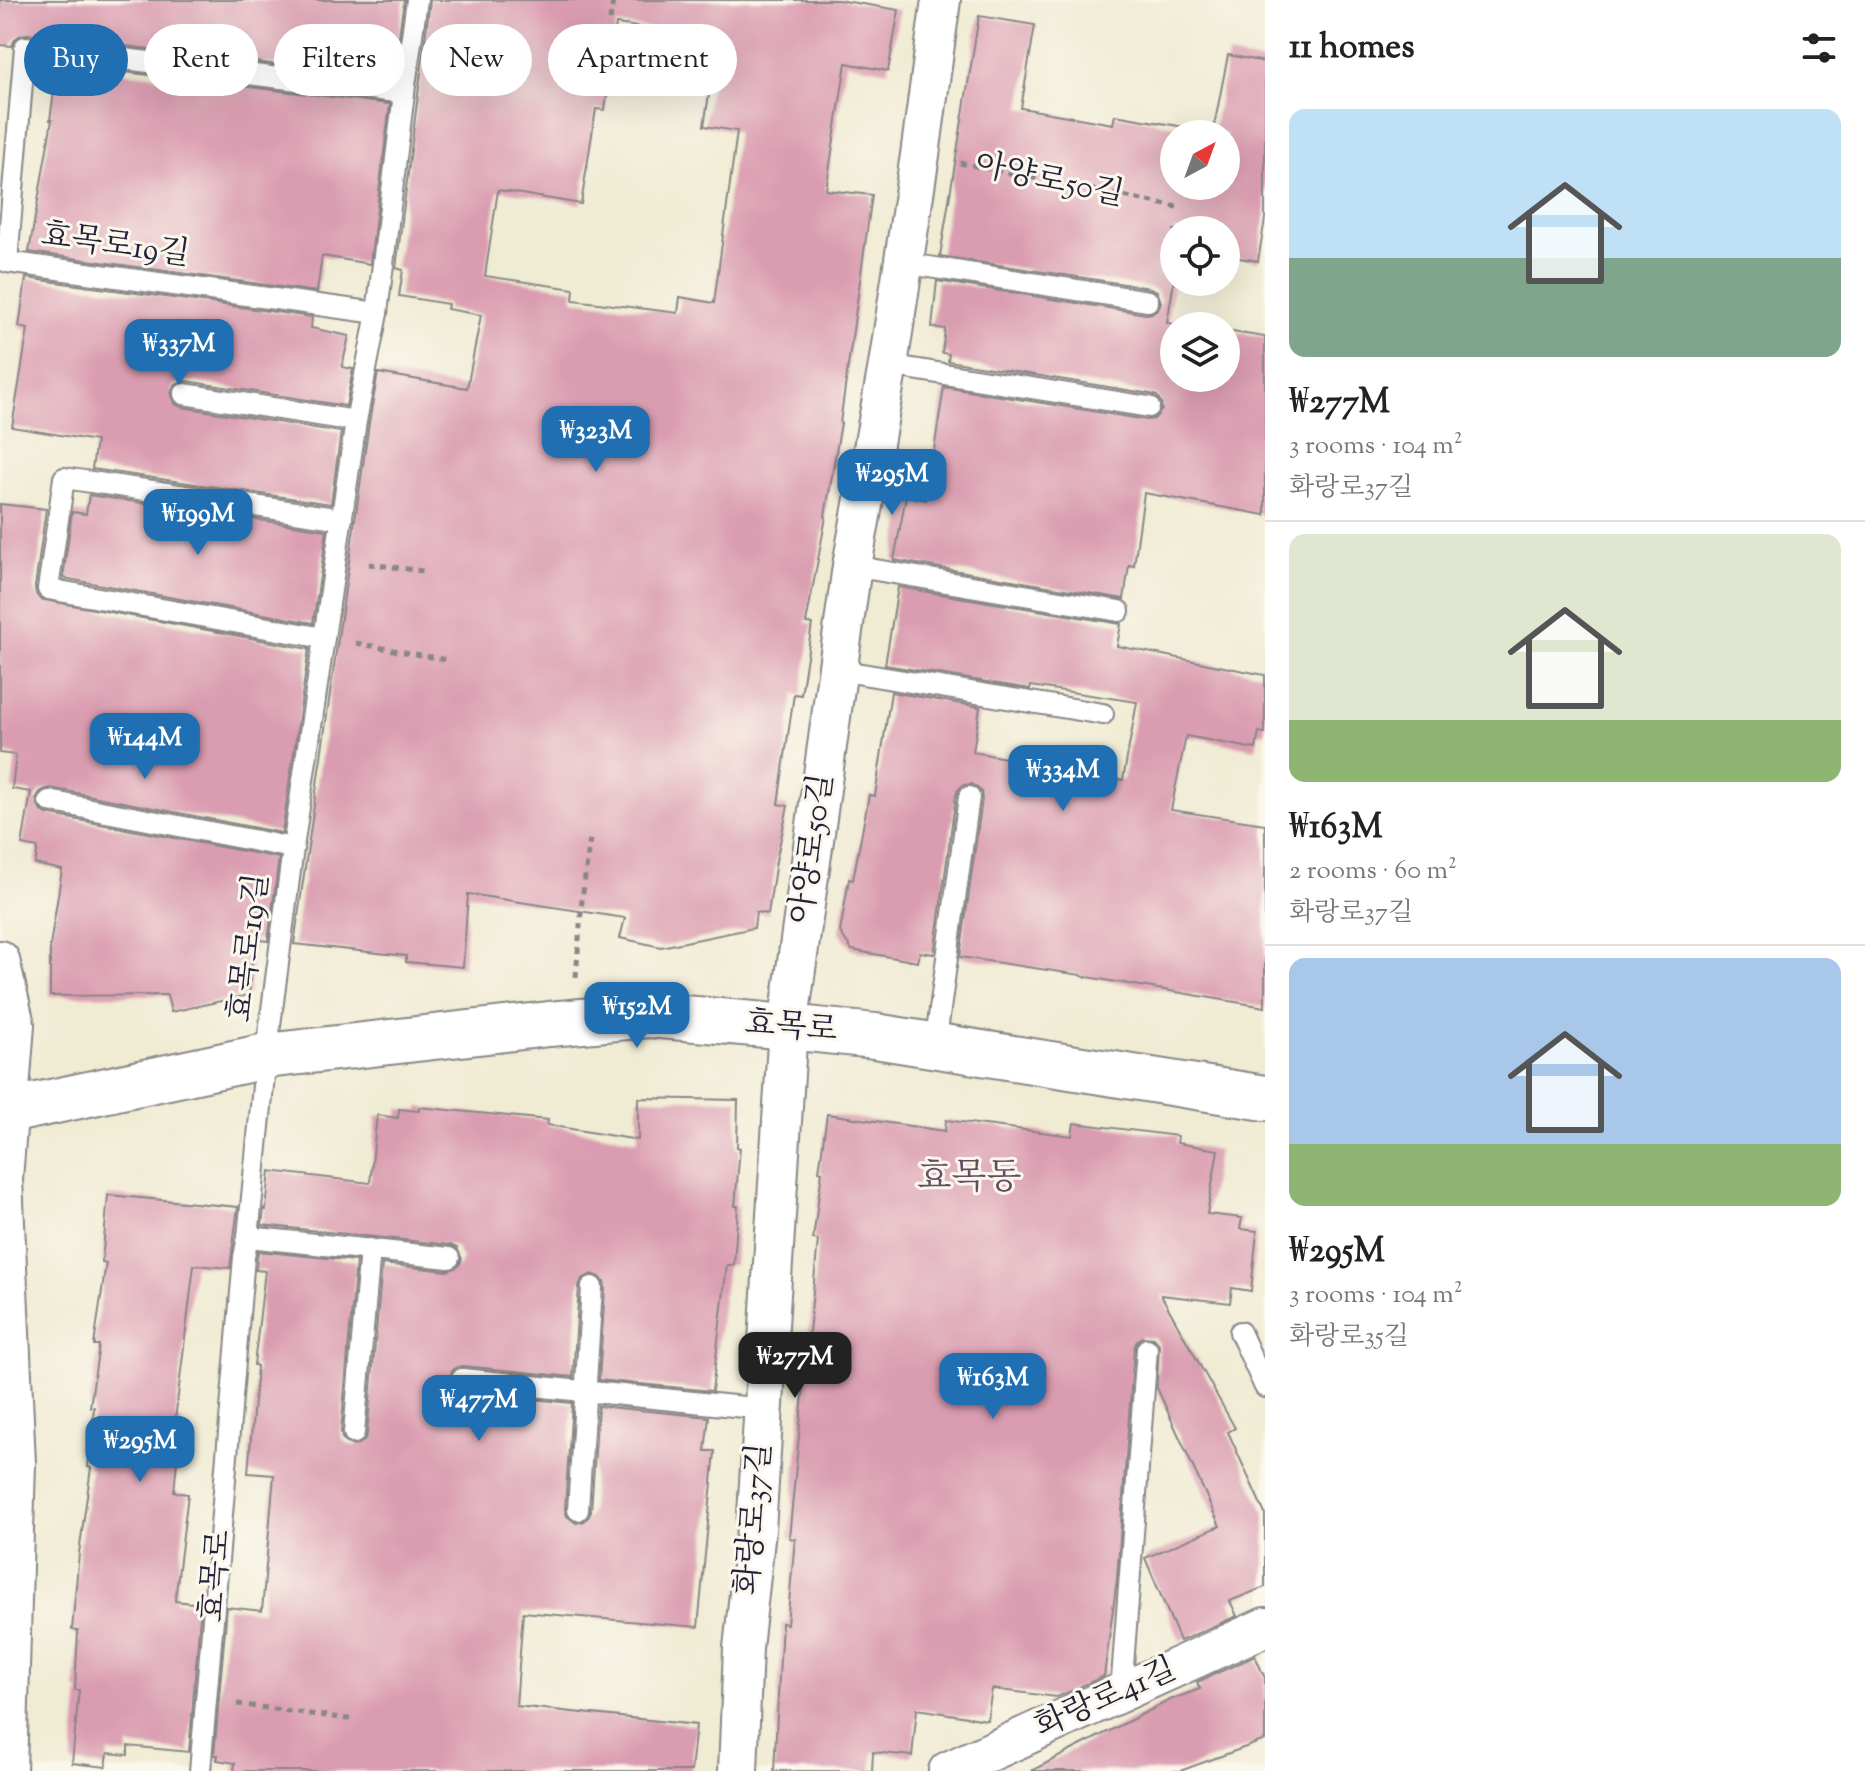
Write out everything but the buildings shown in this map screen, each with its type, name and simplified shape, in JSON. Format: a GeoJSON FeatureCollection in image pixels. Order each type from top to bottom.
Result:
{"type":"FeatureCollection","features":[{"type":"Feature","properties":{"kind":"street","name":"아양로50길"},"geometry":{"type":"LineString","coordinates":[[788,1027],[852,566],[888,365],[941,0]]}},
{"type":"Feature","properties":{"kind":"street"},"geometry":{"type":"LineString","coordinates":[[0,960],[15,1025],[4,1114],[3,1179],[16,1463],[7,1771]]}},
{"type":"Feature","properties":{"kind":"street","name":"효목로"},"geometry":{"type":"LineString","coordinates":[[4,1114],[266,1056],[649,1015],[875,1036],[1265,1098]]}},
{"type":"Feature","properties":{"kind":"street","name":"화랑로37길"},"geometry":{"type":"LineString","coordinates":[[738,1771],[743,1648],[756,1530],[788,1027]]}},
{"type":"Feature","properties":{"kind":"street","name":"화랑로41길"},"geometry":{"type":"LineString","coordinates":[[948,1771],[1265,1627]]}},
{"type":"Feature","properties":{"kind":"lane","name":"효목로19길"},"geometry":{"type":"LineString","coordinates":[[405,86],[417,0]]}},
{"type":"Feature","properties":{"kind":"lane","name":"효목로19길"},"geometry":{"type":"LineString","coordinates":[[274,77],[25,47],[7,262],[377,313]]}},
{"type":"Feature","properties":{"kind":"lane","name":"효목로19길"},"geometry":{"type":"LineString","coordinates":[[266,1056],[293,848],[356,421],[377,313],[404,96]]}},
{"type":"Feature","properties":{"kind":"lane"},"geometry":{"type":"LineString","coordinates":[[903,263],[1148,301]]}},
{"type":"Feature","properties":{"kind":"lane"},"geometry":{"type":"LineString","coordinates":[[888,365],[1149,407]]}},
{"type":"Feature","properties":{"kind":"lane"},"geometry":{"type":"LineString","coordinates":[[184,394],[356,421]]}},
{"type":"Feature","properties":{"kind":"lane"},"geometry":{"type":"LineString","coordinates":[[324,638],[48,589],[64,478],[342,519]]}},
{"type":"Feature","properties":{"kind":"lane"},"geometry":{"type":"LineString","coordinates":[[852,566],[1119,611]]}},
{"type":"Feature","properties":{"kind":"lane"},"geometry":{"type":"LineString","coordinates":[[838,670],[1103,714]]}},
{"type":"Feature","properties":{"kind":"lane"},"geometry":{"type":"LineString","coordinates":[[935,1046],[969,797]]}},
{"type":"Feature","properties":{"kind":"lane","name":"효목로19길"},"geometry":{"type":"LineString","coordinates":[[49,801],[293,848]]}},
{"type":"Feature","properties":{"kind":"lane","name":"효목로"},"geometry":{"type":"LineString","coordinates":[[200,1771],[242,1287],[266,1056]]}},
{"type":"Feature","properties":{"kind":"lane"},"geometry":{"type":"LineString","coordinates":[[248,1237],[449,1258]]}},
{"type":"Feature","properties":{"kind":"lane"},"geometry":{"type":"LineString","coordinates":[[354,1433],[370,1249]]}},
{"type":"Feature","properties":{"kind":"lane"},"geometry":{"type":"LineString","coordinates":[[578,1510],[592,1287]]}},
{"type":"Feature","properties":{"kind":"lane"},"geometry":{"type":"LineString","coordinates":[[1240,1332],[1265,1387]]}},
{"type":"Feature","properties":{"kind":"lane"},"geometry":{"type":"LineString","coordinates":[[1121,1692],[1147,1349]]}},
{"type":"Feature","properties":{"kind":"lane"},"geometry":{"type":"LineString","coordinates":[[462,1379],[764,1409]]}},
{"type":"Feature","properties":{"kind":"path"},"geometry":{"type":"LineString","coordinates":[[610,20],[613,0]]}},
{"type":"Feature","properties":{"kind":"path","name":"아양로50길"},"geometry":{"type":"LineString","coordinates":[[920,155],[1177,207]]}},
{"type":"Feature","properties":{"kind":"path"},"geometry":{"type":"LineString","coordinates":[[336,560],[423,571]]}},
{"type":"Feature","properties":{"kind":"path"},"geometry":{"type":"LineString","coordinates":[[324,638],[447,660]]}},
{"type":"Feature","properties":{"kind":"path"},"geometry":{"type":"LineString","coordinates":[[575,1021],[576,961],[590,839]]}},
{"type":"Feature","properties":{"kind":"path"},"geometry":{"type":"LineString","coordinates":[[206,1700],[355,1720]]}},
{"type":"Feature","properties":{"kind":"district","name":"효목동"},"geometry":{"type":"Point","coordinates":[969,1179]}}]}
